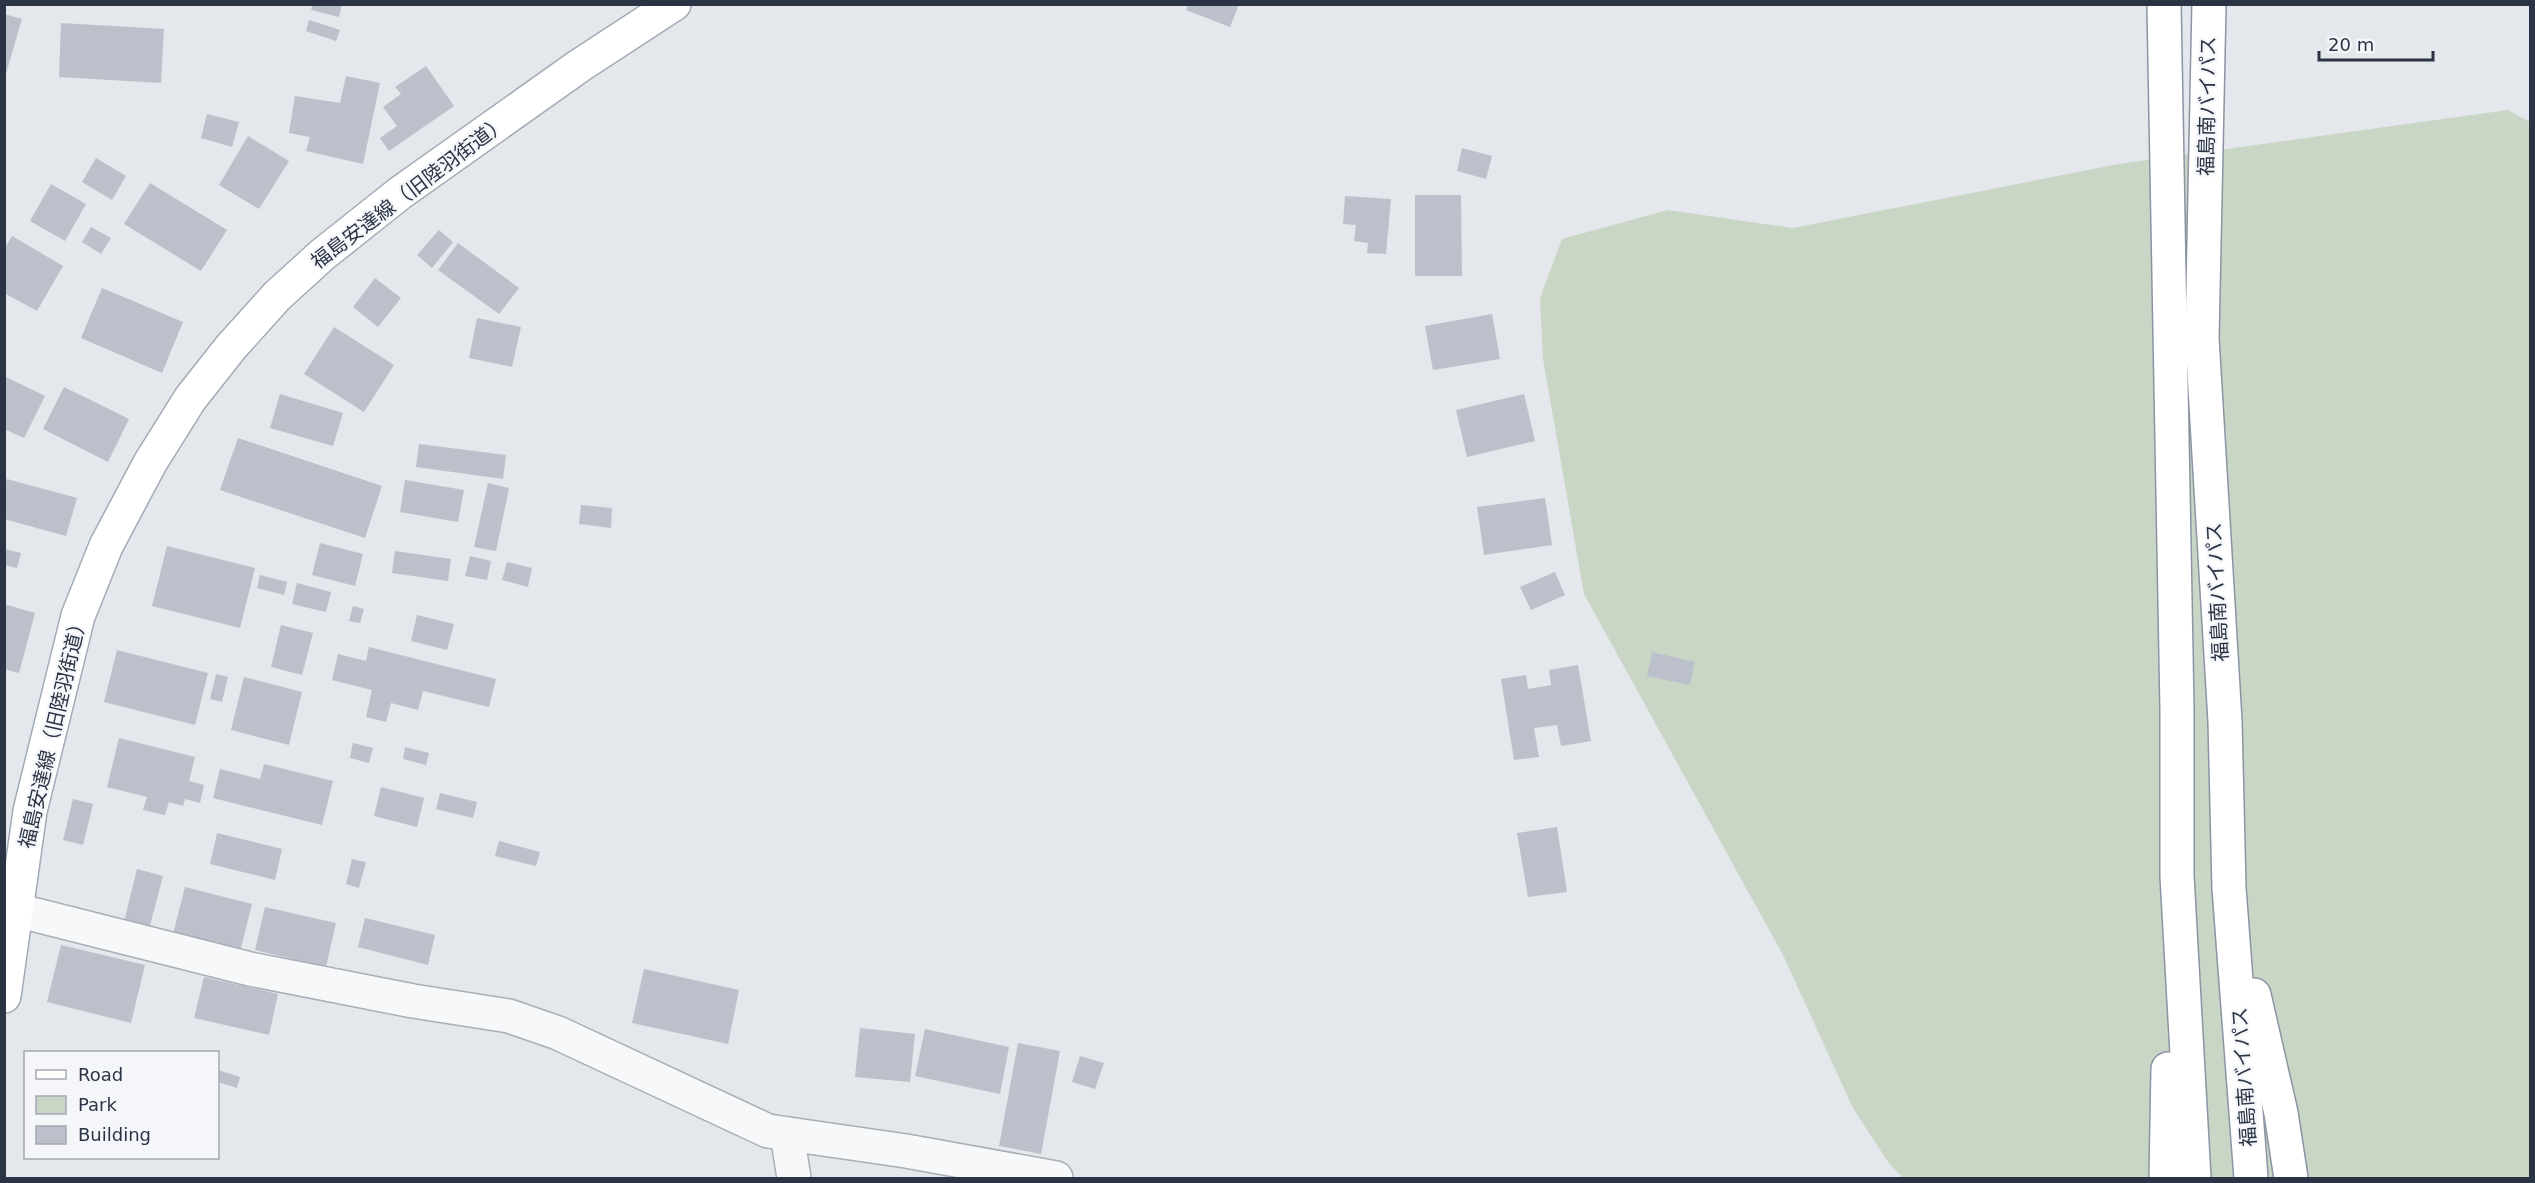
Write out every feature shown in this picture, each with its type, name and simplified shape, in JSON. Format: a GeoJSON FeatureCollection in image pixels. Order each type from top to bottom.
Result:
{"type":"FeatureCollection","features":[{"type":"Feature","properties":{"kind":"main road","name":"福島安達線（旧陸羽街道）"},"geometry":{"type":"LineString","coordinates":[[4,996],[30,811],[78,616],[106,546],[150,463],[190,399],[276,296],[322,255],[410,186],[579,66],[674,4]]}},
{"type":"Feature","properties":{"kind":"main road","name":"福島南バイパス"},"geometry":{"type":"LineString","coordinates":[[2164,4],[2177,709],[2177,876],[2194,1179]]}},
{"type":"Feature","properties":{"kind":"main road","name":"福島南バイパス"},"geometry":{"type":"LineString","coordinates":[[2210,4],[2202,338],[2224,721],[2229,888],[2251,1179]]}},
{"type":"Feature","properties":{"kind":"main road"},"geometry":{"type":"LineString","coordinates":[[2166,1179],[2177,709]]}},
{"type":"Feature","properties":{"kind":"main road"},"geometry":{"type":"LineString","coordinates":[[2229,888],[2281,1113],[2291,1179]]}},
{"type":"Feature","properties":{"kind":"street"},"geometry":{"type":"LineString","coordinates":[[16,910],[250,969],[413,1001],[509,1016],[558,1033],[768,1131],[906,1151],[1056,1179]]}},
{"type":"Feature","properties":{"kind":"street"},"geometry":{"type":"LineString","coordinates":[[787,1134],[794,1179]]}},
{"type":"Feature","properties":{"kind":"green space"},"geometry":{"type":"Polygon","coordinates":[[[2508,110],[2530,122],[2530,1178],[1903,1178],[1888,1162],[1853,1108],[1783,955],[1584,594],[1543,359],[1540,298],[1562,239],[1668,210],[1793,228],[2119,164],[2508,110]]]}},
{"type":"Feature","properties":{"kind":"building"},"geometry":{"type":"Polygon","coordinates":[[[313,4],[342,4],[339,17],[311,10],[313,4]]]}},
{"type":"Feature","properties":{"kind":"building"},"geometry":{"type":"Polygon","coordinates":[[[1188,4],[1239,4],[1230,27],[1186,10],[1188,4]]]}},
{"type":"Feature","properties":{"kind":"building"},"geometry":{"type":"Polygon","coordinates":[[[4,14],[22,19],[5,77],[4,77],[4,14]]]}},
{"type":"Feature","properties":{"kind":"building"},"geometry":{"type":"Polygon","coordinates":[[[309,20],[340,30],[336,41],[306,31],[309,20]]]}},
{"type":"Feature","properties":{"kind":"building"},"geometry":{"type":"Polygon","coordinates":[[[61,23],[164,29],[161,83],[59,77],[61,23]]]}},
{"type":"Feature","properties":{"kind":"building"},"geometry":{"type":"Polygon","coordinates":[[[426,66],[454,106],[389,151],[380,138],[397,126],[383,107],[401,94],[395,87],[426,66]]]}},
{"type":"Feature","properties":{"kind":"building"},"geometry":{"type":"Polygon","coordinates":[[[346,76],[380,83],[363,164],[306,151],[310,137],[289,133],[295,96],[340,103],[346,76]]]}},
{"type":"Feature","properties":{"kind":"building"},"geometry":{"type":"Polygon","coordinates":[[[207,114],[239,122],[232,147],[201,138],[207,114]]]}},
{"type":"Feature","properties":{"kind":"building"},"geometry":{"type":"Polygon","coordinates":[[[248,136],[289,161],[259,209],[219,185],[248,136]]]}},
{"type":"Feature","properties":{"kind":"building"},"geometry":{"type":"Polygon","coordinates":[[[1462,148],[1492,156],[1486,179],[1457,171],[1462,148]]]}},
{"type":"Feature","properties":{"kind":"building"},"geometry":{"type":"Polygon","coordinates":[[[96,158],[126,176],[112,200],[82,182],[96,158]]]}},
{"type":"Feature","properties":{"kind":"building"},"geometry":{"type":"Polygon","coordinates":[[[150,183],[227,230],[201,271],[124,224],[150,183]]]}},
{"type":"Feature","properties":{"kind":"building"},"geometry":{"type":"Polygon","coordinates":[[[51,184],[86,204],[65,241],[30,221],[51,184]]]}},
{"type":"Feature","properties":{"kind":"building"},"geometry":{"type":"Polygon","coordinates":[[[1415,195],[1461,195],[1462,276],[1415,276],[1415,195]]]}},
{"type":"Feature","properties":{"kind":"building"},"geometry":{"type":"Polygon","coordinates":[[[1345,196],[1391,199],[1386,254],[1367,253],[1368,243],[1354,241],[1356,225],[1343,224],[1345,196]]]}},
{"type":"Feature","properties":{"kind":"building"},"geometry":{"type":"Polygon","coordinates":[[[91,227],[111,238],[101,254],[82,242],[91,227]]]}},
{"type":"Feature","properties":{"kind":"building"},"geometry":{"type":"Polygon","coordinates":[[[439,230],[453,242],[432,268],[417,255],[439,230]]]}},
{"type":"Feature","properties":{"kind":"building"},"geometry":{"type":"Polygon","coordinates":[[[12,236],[63,266],[37,311],[4,293],[4,249],[12,236]]]}},
{"type":"Feature","properties":{"kind":"building"},"geometry":{"type":"Polygon","coordinates":[[[458,243],[519,288],[499,314],[438,270],[458,243]]]}},
{"type":"Feature","properties":{"kind":"building"},"geometry":{"type":"Polygon","coordinates":[[[375,278],[401,298],[378,327],[353,307],[375,278]]]}},
{"type":"Feature","properties":{"kind":"building"},"geometry":{"type":"Polygon","coordinates":[[[102,288],[183,322],[162,373],[81,338],[102,288]]]}},
{"type":"Feature","properties":{"kind":"building"},"geometry":{"type":"Polygon","coordinates":[[[1492,314],[1500,359],[1433,370],[1425,326],[1492,314]]]}},
{"type":"Feature","properties":{"kind":"building"},"geometry":{"type":"Polygon","coordinates":[[[477,318],[521,327],[512,367],[469,358],[477,318]]]}},
{"type":"Feature","properties":{"kind":"building"},"geometry":{"type":"Polygon","coordinates":[[[334,327],[394,365],[364,412],[304,374],[334,327]]]}},
{"type":"Feature","properties":{"kind":"building"},"geometry":{"type":"Polygon","coordinates":[[[4,376],[45,396],[24,438],[4,429],[4,376]]]}},
{"type":"Feature","properties":{"kind":"building"},"geometry":{"type":"Polygon","coordinates":[[[64,387],[129,419],[108,462],[43,429],[64,387]]]}},
{"type":"Feature","properties":{"kind":"building"},"geometry":{"type":"Polygon","coordinates":[[[280,394],[343,413],[333,446],[270,428],[280,394]]]}},
{"type":"Feature","properties":{"kind":"building"},"geometry":{"type":"Polygon","coordinates":[[[1524,394],[1535,441],[1467,457],[1456,410],[1524,394]]]}},
{"type":"Feature","properties":{"kind":"building"},"geometry":{"type":"Polygon","coordinates":[[[238,438],[382,486],[365,538],[220,490],[238,438]]]}},
{"type":"Feature","properties":{"kind":"building"},"geometry":{"type":"Polygon","coordinates":[[[419,444],[506,455],[503,479],[416,467],[419,444]]]}},
{"type":"Feature","properties":{"kind":"building"},"geometry":{"type":"Polygon","coordinates":[[[7,479],[77,498],[66,536],[4,519],[4,489],[7,479]]]}},
{"type":"Feature","properties":{"kind":"building"},"geometry":{"type":"Polygon","coordinates":[[[405,480],[464,490],[458,522],[400,512],[405,480]]]}},
{"type":"Feature","properties":{"kind":"building"},"geometry":{"type":"Polygon","coordinates":[[[488,483],[509,488],[496,551],[474,547],[488,483]]]}},
{"type":"Feature","properties":{"kind":"building"},"geometry":{"type":"Polygon","coordinates":[[[1545,498],[1552,545],[1484,555],[1477,507],[1545,498]]]}},
{"type":"Feature","properties":{"kind":"building"},"geometry":{"type":"Polygon","coordinates":[[[581,505],[612,508],[611,528],[579,524],[581,505]]]}},
{"type":"Feature","properties":{"kind":"building"},"geometry":{"type":"Polygon","coordinates":[[[320,543],[363,554],[355,586],[312,575],[320,543]]]}},
{"type":"Feature","properties":{"kind":"building"},"geometry":{"type":"Polygon","coordinates":[[[167,546],[255,568],[240,628],[152,606],[167,546]]]}},
{"type":"Feature","properties":{"kind":"building"},"geometry":{"type":"Polygon","coordinates":[[[4,549],[21,553],[17,568],[4,565],[4,549]]]}},
{"type":"Feature","properties":{"kind":"building"},"geometry":{"type":"Polygon","coordinates":[[[395,551],[451,559],[448,581],[392,573],[395,551]]]}},
{"type":"Feature","properties":{"kind":"building"},"geometry":{"type":"Polygon","coordinates":[[[470,556],[491,561],[487,580],[465,576],[470,556]]]}},
{"type":"Feature","properties":{"kind":"building"},"geometry":{"type":"Polygon","coordinates":[[[507,562],[532,568],[528,587],[502,580],[507,562]]]}},
{"type":"Feature","properties":{"kind":"building"},"geometry":{"type":"Polygon","coordinates":[[[1555,572],[1565,595],[1531,610],[1520,587],[1555,572]]]}},
{"type":"Feature","properties":{"kind":"building"},"geometry":{"type":"Polygon","coordinates":[[[260,575],[287,582],[284,595],[257,588],[260,575]]]}},
{"type":"Feature","properties":{"kind":"building"},"geometry":{"type":"Polygon","coordinates":[[[297,583],[331,592],[326,612],[292,604],[297,583]]]}},
{"type":"Feature","properties":{"kind":"building"},"geometry":{"type":"Polygon","coordinates":[[[4,604],[35,613],[19,673],[4,669],[4,604]]]}},
{"type":"Feature","properties":{"kind":"building"},"geometry":{"type":"Polygon","coordinates":[[[353,606],[364,609],[360,623],[349,621],[353,606]]]}},
{"type":"Feature","properties":{"kind":"building"},"geometry":{"type":"Polygon","coordinates":[[[417,615],[454,624],[447,650],[411,641],[417,615]]]}},
{"type":"Feature","properties":{"kind":"building"},"geometry":{"type":"Polygon","coordinates":[[[281,625],[313,633],[302,675],[271,667],[281,625]]]}},
{"type":"Feature","properties":{"kind":"building"},"geometry":{"type":"Polygon","coordinates":[[[369,647],[496,679],[489,707],[423,691],[418,710],[391,703],[386,722],[366,717],[372,690],[332,680],[338,654],[366,661],[369,647]]]}},
{"type":"Feature","properties":{"kind":"building"},"geometry":{"type":"Polygon","coordinates":[[[117,650],[208,673],[195,725],[104,702],[117,650]]]}},
{"type":"Feature","properties":{"kind":"building"},"geometry":{"type":"Polygon","coordinates":[[[1652,652],[1695,662],[1690,685],[1647,676],[1652,652]]]}},
{"type":"Feature","properties":{"kind":"building"},"geometry":{"type":"Polygon","coordinates":[[[1578,665],[1591,741],[1561,746],[1557,725],[1534,728],[1539,757],[1514,760],[1501,679],[1526,675],[1528,689],[1551,685],[1549,670],[1578,665]]]}},
{"type":"Feature","properties":{"kind":"building"},"geometry":{"type":"Polygon","coordinates":[[[216,674],[228,677],[222,702],[210,699],[216,674]]]}},
{"type":"Feature","properties":{"kind":"building"},"geometry":{"type":"Polygon","coordinates":[[[244,677],[302,692],[289,745],[231,730],[244,677]]]}},
{"type":"Feature","properties":{"kind":"building"},"geometry":{"type":"Polygon","coordinates":[[[119,738],[195,757],[189,781],[204,785],[200,803],[185,799],[183,806],[169,802],[165,815],[143,810],[147,797],[107,787],[119,738]]]}},
{"type":"Feature","properties":{"kind":"building"},"geometry":{"type":"Polygon","coordinates":[[[353,743],[373,748],[369,763],[350,758],[353,743]]]}},
{"type":"Feature","properties":{"kind":"building"},"geometry":{"type":"Polygon","coordinates":[[[405,747],[429,753],[426,765],[403,759],[405,747]]]}},
{"type":"Feature","properties":{"kind":"building"},"geometry":{"type":"Polygon","coordinates":[[[264,764],[333,781],[322,825],[213,798],[220,769],[260,779],[264,764]]]}},
{"type":"Feature","properties":{"kind":"building"},"geometry":{"type":"Polygon","coordinates":[[[381,787],[424,798],[417,827],[374,816],[381,787]]]}},
{"type":"Feature","properties":{"kind":"building"},"geometry":{"type":"Polygon","coordinates":[[[440,793],[477,802],[473,818],[436,809],[440,793]]]}},
{"type":"Feature","properties":{"kind":"building"},"geometry":{"type":"Polygon","coordinates":[[[73,799],[93,804],[83,845],[63,840],[73,799]]]}},
{"type":"Feature","properties":{"kind":"building"},"geometry":{"type":"Polygon","coordinates":[[[1557,827],[1567,892],[1528,897],[1517,833],[1557,827]]]}},
{"type":"Feature","properties":{"kind":"building"},"geometry":{"type":"Polygon","coordinates":[[[217,833],[282,849],[275,880],[210,864],[217,833]]]}},
{"type":"Feature","properties":{"kind":"building"},"geometry":{"type":"Polygon","coordinates":[[[499,841],[540,852],[536,866],[495,856],[499,841]]]}},
{"type":"Feature","properties":{"kind":"building"},"geometry":{"type":"Polygon","coordinates":[[[352,859],[366,862],[359,888],[346,884],[352,859]]]}},
{"type":"Feature","properties":{"kind":"building"},"geometry":{"type":"Polygon","coordinates":[[[137,869],[163,876],[149,929],[124,922],[137,869]]]}},
{"type":"Feature","properties":{"kind":"building"},"geometry":{"type":"Polygon","coordinates":[[[185,887],[252,904],[240,952],[173,934],[185,887]]]}},
{"type":"Feature","properties":{"kind":"building"},"geometry":{"type":"Polygon","coordinates":[[[265,907],[336,923],[326,967],[255,950],[265,907]]]}},
{"type":"Feature","properties":{"kind":"building"},"geometry":{"type":"Polygon","coordinates":[[[365,918],[435,935],[428,965],[358,947],[365,918]]]}},
{"type":"Feature","properties":{"kind":"building"},"geometry":{"type":"Polygon","coordinates":[[[61,945],[145,965],[131,1023],[47,1002],[61,945]]]}},
{"type":"Feature","properties":{"kind":"building"},"geometry":{"type":"Polygon","coordinates":[[[644,969],[739,990],[728,1044],[632,1023],[644,969]]]}},
{"type":"Feature","properties":{"kind":"building"},"geometry":{"type":"Polygon","coordinates":[[[204,977],[278,994],[269,1035],[194,1018],[204,977]]]}},
{"type":"Feature","properties":{"kind":"building"},"geometry":{"type":"Polygon","coordinates":[[[860,1028],[915,1034],[910,1082],[855,1077],[860,1028]]]}},
{"type":"Feature","properties":{"kind":"building"},"geometry":{"type":"Polygon","coordinates":[[[925,1029],[1009,1047],[1000,1094],[915,1076],[925,1029]]]}},
{"type":"Feature","properties":{"kind":"building"},"geometry":{"type":"Polygon","coordinates":[[[1018,1043],[1060,1051],[1041,1154],[999,1146],[1018,1043]]]}},
{"type":"Feature","properties":{"kind":"building"},"geometry":{"type":"Polygon","coordinates":[[[1080,1056],[1104,1063],[1095,1089],[1072,1082],[1080,1056]]]}},
{"type":"Feature","properties":{"kind":"building"},"geometry":{"type":"Polygon","coordinates":[[[219,1070],[240,1077],[237,1088],[219,1082],[219,1070]]]}}]}
